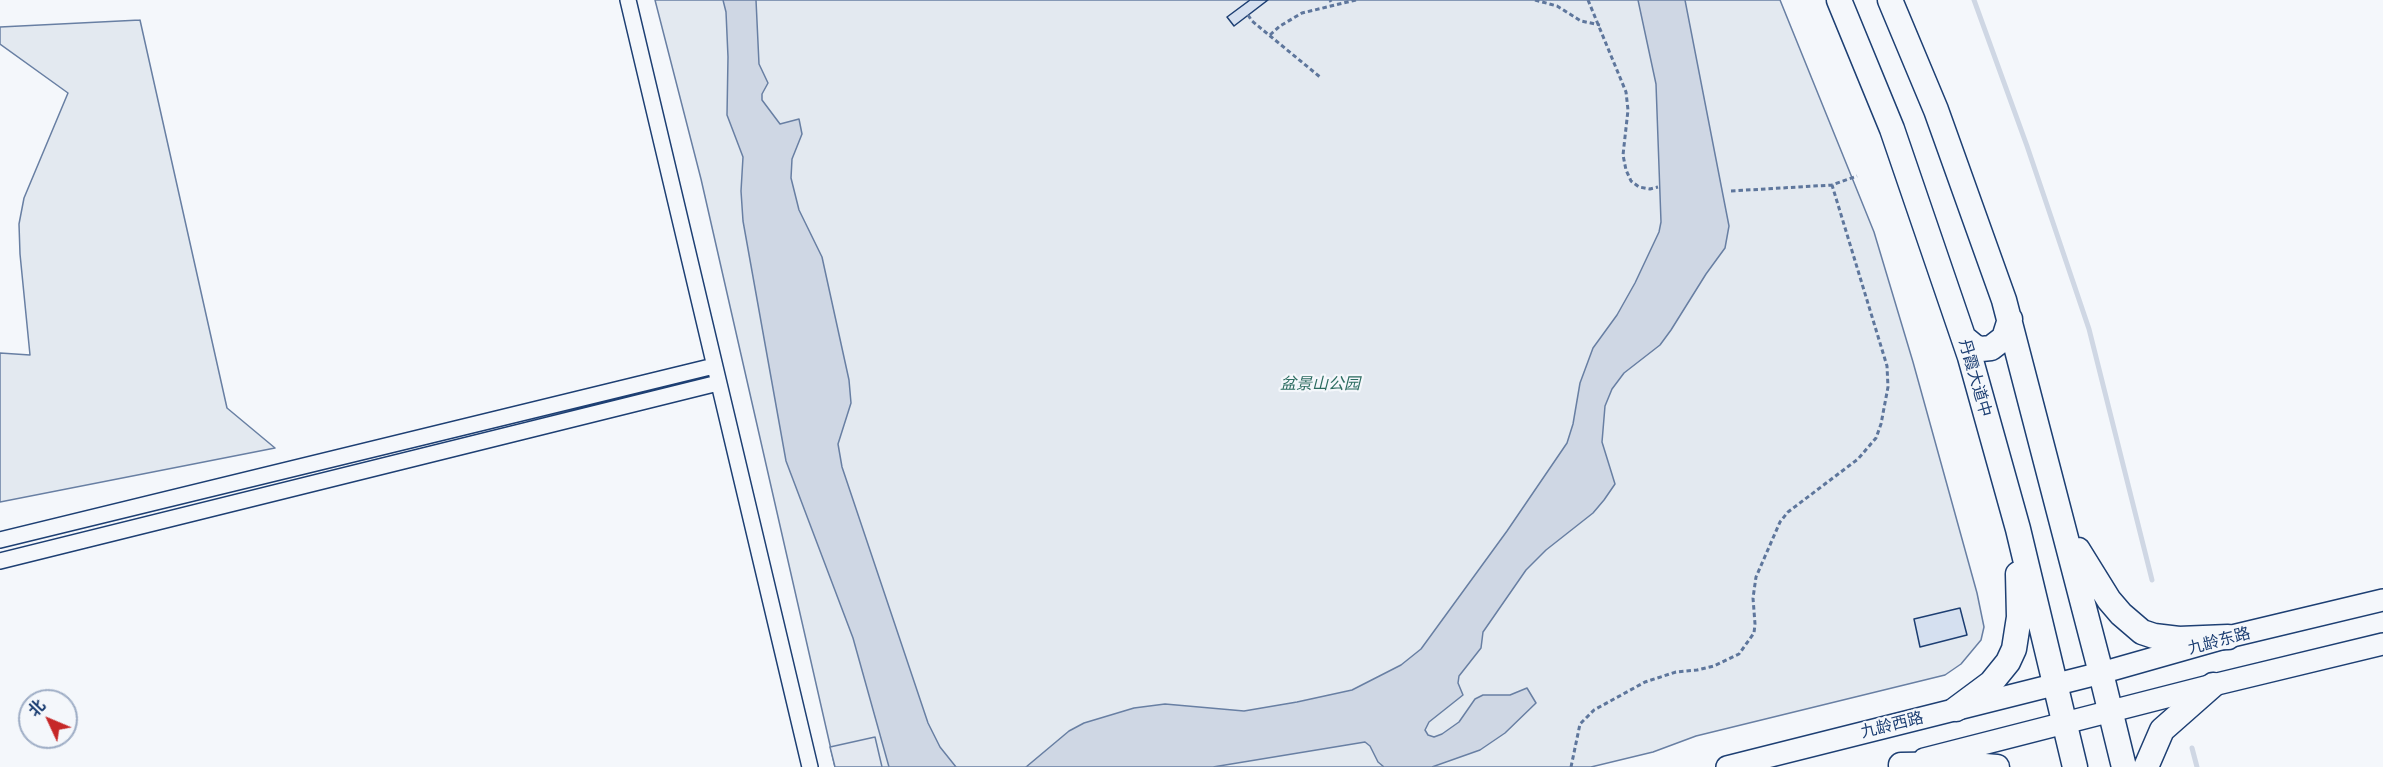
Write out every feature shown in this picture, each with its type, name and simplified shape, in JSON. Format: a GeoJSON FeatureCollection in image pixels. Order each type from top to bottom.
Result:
{"type":"FeatureCollection","features":[{"type":"Feature","properties":{"kind":"main road","name":"丹霞大道中"},"geometry":{"type":"LineString","coordinates":[[1839,0],[1892,129],[1964,338],[2018,529],[2075,767]]}},
{"type":"Feature","properties":{"kind":"main road"},"geometry":{"type":"LineString","coordinates":[[1890,0],[1936,110],[2010,319],[2124,767]]}},
{"type":"Feature","properties":{"kind":"main road"},"geometry":{"type":"LineString","coordinates":[[1964,338],[1975,347],[1991,348],[2004,338],[2010,319]]}},
{"type":"Feature","properties":{"kind":"main road"},"geometry":{"type":"LineString","coordinates":[[2061,517],[2093,576],[2115,607],[2134,625],[2154,636],[2179,639],[2228,637]]}},
{"type":"Feature","properties":{"kind":"main road"},"geometry":{"type":"LineString","coordinates":[[1956,709],[1991,682],[2008,662],[2014,649],[2019,617],[2018,529]]}},
{"type":"Feature","properties":{"kind":"main road","name":"九龄东路"},"geometry":{"type":"LineString","coordinates":[[2056,683],[2101,673],[2228,637],[2383,600]]}},
{"type":"Feature","properties":{"kind":"main road"},"geometry":{"type":"LineString","coordinates":[[1898,766],[2383,644]]}},
{"type":"Feature","properties":{"kind":"main road","name":"九龄西路"},"geometry":{"type":"LineString","coordinates":[[1727,767],[2056,683]]}},
{"type":"Feature","properties":{"kind":"main road"},"geometry":{"type":"LineString","coordinates":[[2146,767],[2162,730],[2213,685]]}},
{"type":"Feature","properties":{"kind":"main road"},"geometry":{"type":"LineString","coordinates":[[1898,766],[1960,764],[1996,767]]}},
{"type":"Feature","properties":{"kind":"street"},"geometry":{"type":"LineString","coordinates":[[628,0],[810,767]]}},
{"type":"Feature","properties":{"kind":"street"},"geometry":{"type":"LineString","coordinates":[[0,540],[714,366]]}},
{"type":"Feature","properties":{"kind":"street"},"geometry":{"type":"LineString","coordinates":[[0,561],[718,383]]}},
{"type":"Feature","properties":{"kind":"path"},"geometry":{"type":"LineString","coordinates":[[1270,35],[1302,13],[1356,0]]}},
{"type":"Feature","properties":{"kind":"path"},"geometry":{"type":"LineString","coordinates":[[1535,0],[1557,6],[1581,21],[1600,25]]}},
{"type":"Feature","properties":{"kind":"path"},"geometry":{"type":"LineString","coordinates":[[1588,0],[1626,92],[1628,110],[1623,155],[1626,171],[1630,181],[1639,188],[1658,188]]}},
{"type":"Feature","properties":{"kind":"path"},"geometry":{"type":"LineString","coordinates":[[1248,15],[1251,21],[1320,77]]}},
{"type":"Feature","properties":{"kind":"path"},"geometry":{"type":"LineString","coordinates":[[1731,191],[1832,185],[1857,176]]}},
{"type":"Feature","properties":{"kind":"path"},"geometry":{"type":"LineString","coordinates":[[1571,767],[1580,724],[1594,710],[1645,682],[1676,672],[1714,666],[1739,654],[1754,633],[1753,588],[1780,522],[1788,512],[1858,459],[1876,438],[1888,387],[1887,366],[1832,185]]}},
{"type":"Feature","properties":{"kind":"green space","name":"盆景山公园"},"geometry":{"type":"Polygon","coordinates":[[[655,0],[1780,0],[1874,232],[1913,362],[1977,593],[1984,627],[1981,640],[1961,664],[1945,675],[1696,736],[1653,752],[1591,767],[835,767],[701,179],[655,0]]]}},
{"type":"Feature","properties":{"kind":"green space"},"geometry":{"type":"Polygon","coordinates":[[[140,20],[227,408],[275,448],[0,502],[0,353],[30,355],[19,224],[24,198],[68,93],[0,44],[0,27],[140,20]]]}},
{"type":"Feature","properties":{"kind":"shaded area"},"geometry":{"type":"Polygon","coordinates":[[[723,0],[756,0],[759,64],[768,83],[762,94],[762,100],[780,124],[799,119],[802,134],[792,159],[791,178],[799,210],[822,257],[849,380],[851,403],[838,444],[842,467],[928,723],[940,747],[956,767],[889,767],[853,638],[786,461],[743,221],[741,191],[743,157],[727,115],[728,57],[726,12],[723,0]]]}},
{"type":"Feature","properties":{"kind":"shaded area"},"geometry":{"type":"Polygon","coordinates":[[[1638,0],[1685,0],[1729,226],[1725,248],[1671,330],[1660,345],[1624,373],[1612,389],[1605,406],[1602,442],[1615,484],[1593,513],[1546,550],[1526,570],[1483,632],[1481,648],[1459,676],[1458,683],[1463,695],[1429,722],[1425,730],[1428,735],[1434,737],[1442,734],[1459,722],[1475,699],[1483,695],[1510,695],[1527,688],[1536,703],[1505,733],[1480,750],[1432,767],[1384,767],[1365,742],[1213,767],[1026,767],[1069,731],[1084,723],[1134,708],[1165,704],[1244,711],[1297,702],[1352,690],[1401,665],[1421,649],[1507,531],[1567,443],[1573,424],[1580,383],[1593,348],[1617,315],[1659,232],[1661,222],[1656,84],[1638,0]]]}},
{"type":"Feature","properties":{"kind":"shaded area"},"geometry":{"type":"Polygon","coordinates":[[[875,737],[882,767],[835,767],[830,747],[875,737]]]}},
{"type":"Feature","properties":{"kind":"building"},"geometry":{"type":"Polygon","coordinates":[[[1250,0],[1268,0],[1234,26],[1227,17],[1250,0]]]}},
{"type":"Feature","properties":{"kind":"building"},"geometry":{"type":"Polygon","coordinates":[[[1960,608],[1967,635],[1920,647],[1914,619],[1960,608]]]}},
{"type":"Feature","properties":{"kind":"waterway"},"geometry":{"type":"LineString","coordinates":[[1974,0],[2027,146],[2089,329],[2152,580]]}},
{"type":"Feature","properties":{"kind":"waterway"},"geometry":{"type":"LineString","coordinates":[[2192,748],[2197,767]]}}]}
